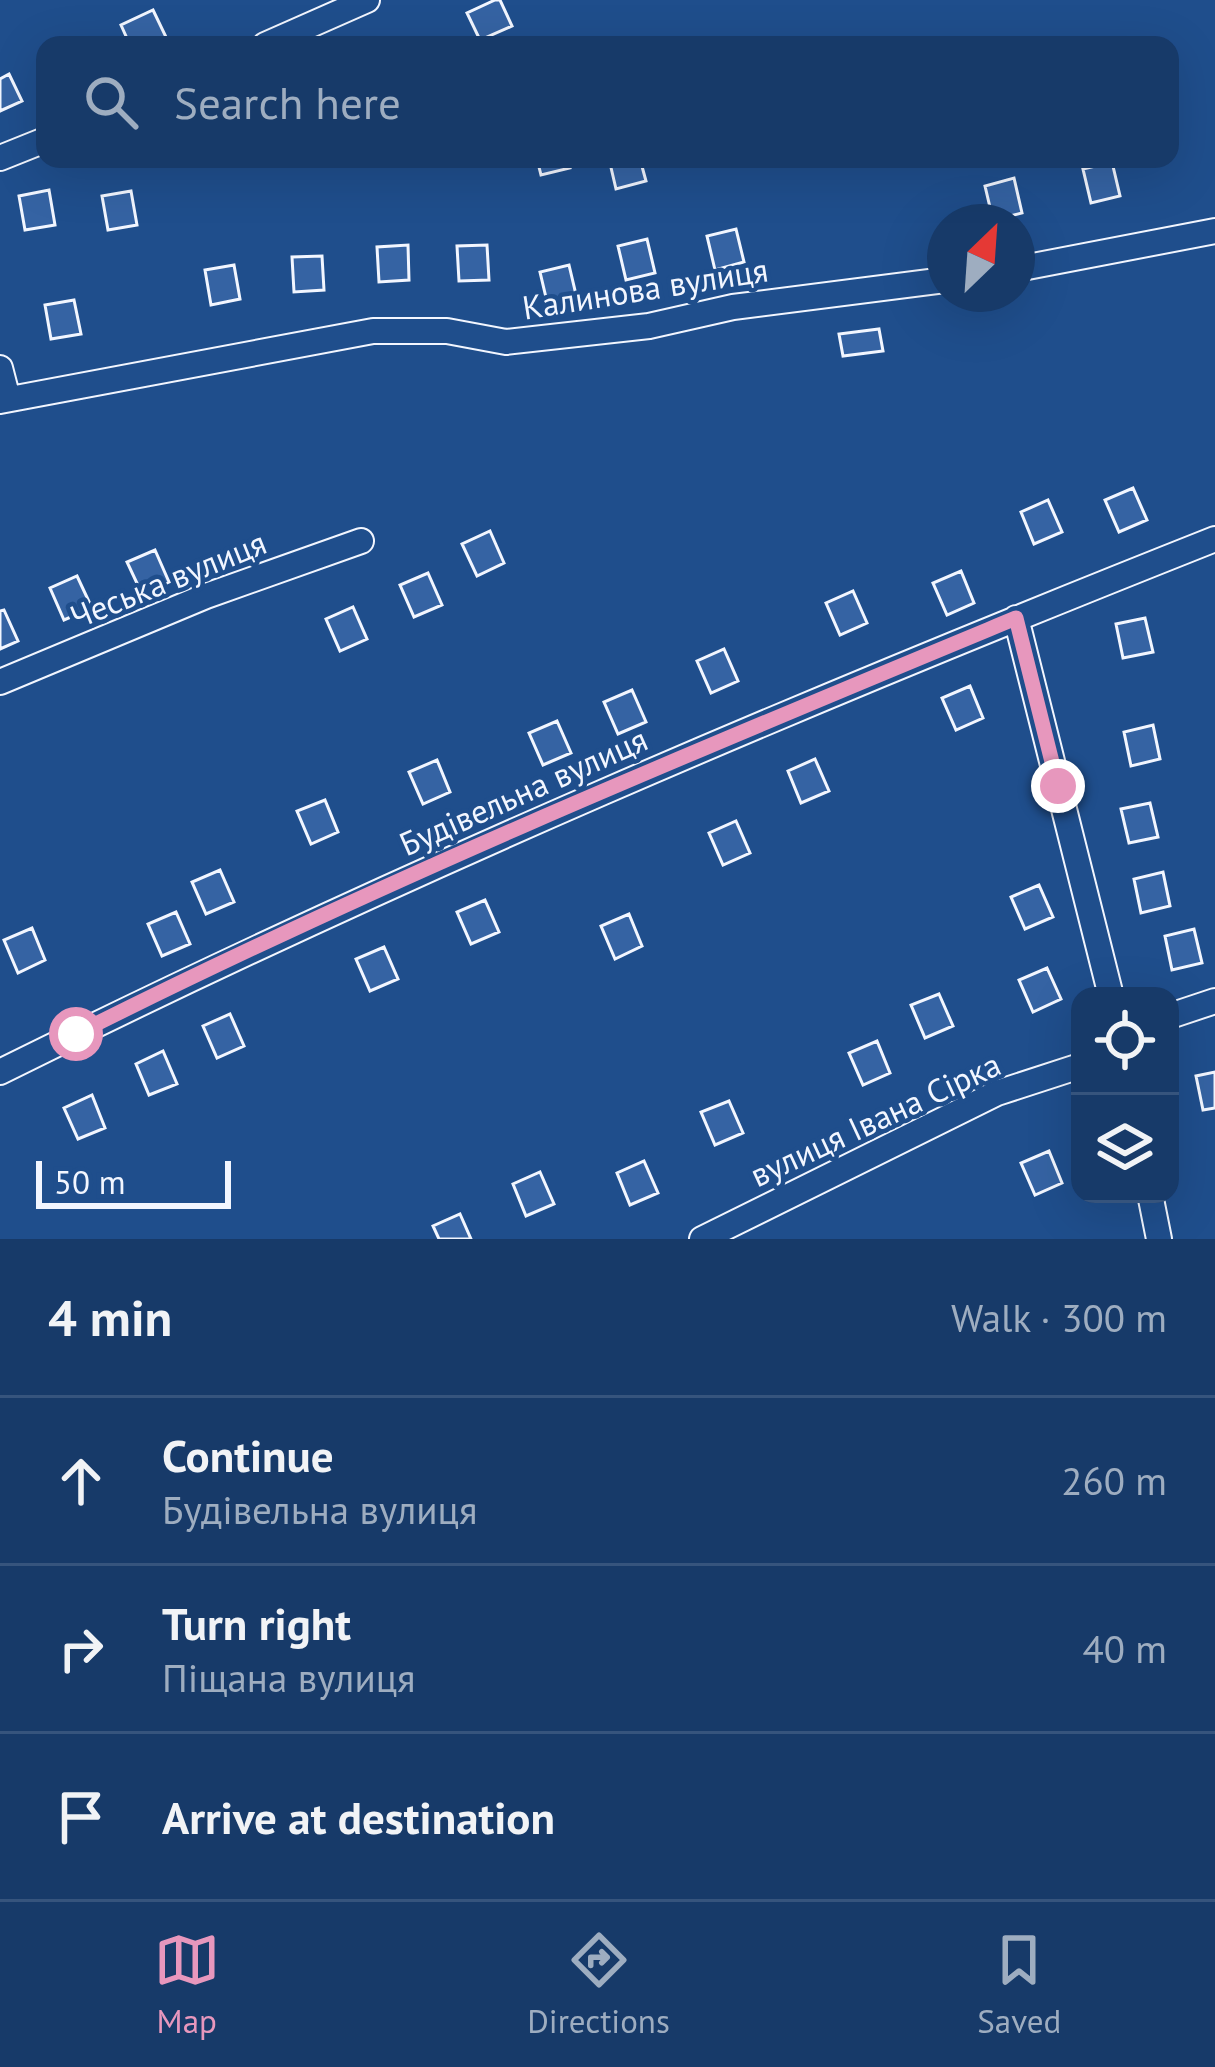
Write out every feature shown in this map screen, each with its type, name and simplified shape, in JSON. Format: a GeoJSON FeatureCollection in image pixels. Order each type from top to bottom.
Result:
{"type":"FeatureCollection","features":[{"type":"Feature","properties":{"kind":"street"},"geometry":{"type":"LineString","coordinates":[[286,36],[367,0]]}},
{"type":"Feature","properties":{"kind":"street"},"geometry":{"type":"LineString","coordinates":[[0,158],[36,144]]}},
{"type":"Feature","properties":{"kind":"street"},"geometry":{"type":"LineString","coordinates":[[1035,266],[1215,232]]}},
{"type":"Feature","properties":{"kind":"street","name":"Калинова вулиця"},"geometry":{"type":"LineString","coordinates":[[4,400],[373,332],[447,331],[506,342],[649,326],[733,307],[927,282]]}},
{"type":"Feature","properties":{"kind":"street"},"geometry":{"type":"LineString","coordinates":[[0,368],[4,400]]}},
{"type":"Feature","properties":{"kind":"street","name":"Будівельна вулиця"},"geometry":{"type":"LineString","coordinates":[[0,1072],[229,958],[668,763],[1215,538]]}},
{"type":"Feature","properties":{"kind":"street","name":"Чеська вулиця"},"geometry":{"type":"LineString","coordinates":[[0,682],[206,596],[361,541]]}},
{"type":"Feature","properties":{"kind":"street"},"geometry":{"type":"LineString","coordinates":[[1016,618],[1109,987]]}},
{"type":"Feature","properties":{"kind":"street"},"geometry":{"type":"LineString","coordinates":[[1179,1013],[1215,1001]]}},
{"type":"Feature","properties":{"kind":"street","name":"вулиця Івана Сірка"},"geometry":{"type":"LineString","coordinates":[[702,1239],[998,1093],[1071,1069]]}},
{"type":"Feature","properties":{"kind":"street"},"geometry":{"type":"LineString","coordinates":[[1152,1203],[1159,1239]]}},
{"type":"Feature","properties":{"kind":"building"},"geometry":{"type":"Polygon","coordinates":[[[500,0],[512,26],[478,36],[467,13],[500,0]]]}},
{"type":"Feature","properties":{"kind":"building"},"geometry":{"type":"Polygon","coordinates":[[[153,10],[166,36],[126,36],[121,25],[153,10]]]}},
{"type":"Feature","properties":{"kind":"building"},"geometry":{"type":"Polygon","coordinates":[[[9,74],[22,101],[0,111],[0,79],[9,74]]]}},
{"type":"Feature","properties":{"kind":"building"},"geometry":{"type":"Polygon","coordinates":[[[539,168],[570,168],[541,175],[539,168]]]}},
{"type":"Feature","properties":{"kind":"building"},"geometry":{"type":"Polygon","coordinates":[[[611,168],[642,168],[646,181],[616,189],[611,168]]]}},
{"type":"Feature","properties":{"kind":"building"},"geometry":{"type":"Polygon","coordinates":[[[1113,168],[1120,196],[1091,203],[1083,169],[1113,168]]]}},
{"type":"Feature","properties":{"kind":"building"},"geometry":{"type":"Polygon","coordinates":[[[1014,178],[1020,204],[989,204],[985,186],[1014,178]]]}},
{"type":"Feature","properties":{"kind":"building"},"geometry":{"type":"Polygon","coordinates":[[[49,190],[55,225],[25,230],[19,196],[49,190]]]}},
{"type":"Feature","properties":{"kind":"building"},"geometry":{"type":"Polygon","coordinates":[[[131,191],[137,225],[108,230],[102,196],[131,191]]]}},
{"type":"Feature","properties":{"kind":"building"},"geometry":{"type":"Polygon","coordinates":[[[736,229],[744,262],[715,270],[707,236],[736,229]]]}},
{"type":"Feature","properties":{"kind":"building"},"geometry":{"type":"Polygon","coordinates":[[[647,239],[655,273],[626,280],[618,246],[647,239]]]}},
{"type":"Feature","properties":{"kind":"building"},"geometry":{"type":"Polygon","coordinates":[[[408,245],[409,280],[379,282],[377,247],[408,245]]]}},
{"type":"Feature","properties":{"kind":"building"},"geometry":{"type":"Polygon","coordinates":[[[487,245],[489,280],[459,281],[457,246],[487,245]]]}},
{"type":"Feature","properties":{"kind":"building"},"geometry":{"type":"Polygon","coordinates":[[[322,256],[324,290],[294,292],[292,257],[322,256]]]}},
{"type":"Feature","properties":{"kind":"building"},"geometry":{"type":"Polygon","coordinates":[[[234,265],[240,299],[211,305],[205,270],[234,265]]]}},
{"type":"Feature","properties":{"kind":"building"},"geometry":{"type":"Polygon","coordinates":[[[569,265],[577,299],[548,306],[540,272],[569,265]]]}},
{"type":"Feature","properties":{"kind":"building"},"geometry":{"type":"Polygon","coordinates":[[[74,300],[81,334],[51,339],[45,305],[74,300]]]}},
{"type":"Feature","properties":{"kind":"building"},"geometry":{"type":"Polygon","coordinates":[[[879,329],[883,351],[843,356],[839,334],[879,329]]]}},
{"type":"Feature","properties":{"kind":"building"},"geometry":{"type":"Polygon","coordinates":[[[1133,488],[1147,520],[1119,532],[1105,500],[1133,488]]]}},
{"type":"Feature","properties":{"kind":"building"},"geometry":{"type":"Polygon","coordinates":[[[1048,500],[1062,532],[1034,544],[1021,512],[1048,500]]]}},
{"type":"Feature","properties":{"kind":"building"},"geometry":{"type":"Polygon","coordinates":[[[490,531],[504,563],[477,576],[462,544],[490,531]]]}},
{"type":"Feature","properties":{"kind":"building"},"geometry":{"type":"Polygon","coordinates":[[[155,550],[169,582],[142,594],[127,562],[155,550]]]}},
{"type":"Feature","properties":{"kind":"building"},"geometry":{"type":"Polygon","coordinates":[[[961,571],[974,603],[947,615],[933,583],[961,571]]]}},
{"type":"Feature","properties":{"kind":"building"},"geometry":{"type":"Polygon","coordinates":[[[428,573],[442,605],[414,617],[400,585],[428,573]]]}},
{"type":"Feature","properties":{"kind":"building"},"geometry":{"type":"Polygon","coordinates":[[[77,576],[92,608],[64,620],[50,588],[77,576]]]}},
{"type":"Feature","properties":{"kind":"building"},"geometry":{"type":"Polygon","coordinates":[[[853,591],[867,623],[840,635],[826,603],[853,591]]]}},
{"type":"Feature","properties":{"kind":"building"},"geometry":{"type":"Polygon","coordinates":[[[353,607],[367,639],[340,651],[326,619],[353,607]]]}},
{"type":"Feature","properties":{"kind":"building"},"geometry":{"type":"Polygon","coordinates":[[[4,610],[18,641],[0,649],[0,611],[4,610]]]}},
{"type":"Feature","properties":{"kind":"building"},"geometry":{"type":"Polygon","coordinates":[[[1145,618],[1153,652],[1123,658],[1116,624],[1145,618]]]}},
{"type":"Feature","properties":{"kind":"building"},"geometry":{"type":"Polygon","coordinates":[[[724,649],[738,681],[711,693],[697,661],[724,649]]]}},
{"type":"Feature","properties":{"kind":"building"},"geometry":{"type":"Polygon","coordinates":[[[970,686],[983,718],[956,730],[942,698],[970,686]]]}},
{"type":"Feature","properties":{"kind":"building"},"geometry":{"type":"Polygon","coordinates":[[[632,690],[646,722],[618,734],[604,702],[632,690]]]}},
{"type":"Feature","properties":{"kind":"building"},"geometry":{"type":"Polygon","coordinates":[[[557,721],[571,753],[543,765],[529,733],[557,721]]]}},
{"type":"Feature","properties":{"kind":"building"},"geometry":{"type":"Polygon","coordinates":[[[1153,725],[1160,759],[1131,766],[1124,732],[1153,725]]]}},
{"type":"Feature","properties":{"kind":"building"},"geometry":{"type":"Polygon","coordinates":[[[815,759],[829,791],[801,803],[788,771],[815,759]]]}},
{"type":"Feature","properties":{"kind":"building"},"geometry":{"type":"Polygon","coordinates":[[[437,760],[450,792],[423,804],[409,772],[437,760]]]}},
{"type":"Feature","properties":{"kind":"building"},"geometry":{"type":"Polygon","coordinates":[[[325,800],[338,832],[311,844],[297,811],[325,800]]]}},
{"type":"Feature","properties":{"kind":"building"},"geometry":{"type":"Polygon","coordinates":[[[1150,803],[1158,837],[1129,843],[1121,809],[1150,803]]]}},
{"type":"Feature","properties":{"kind":"building"},"geometry":{"type":"Polygon","coordinates":[[[736,821],[750,853],[723,865],[709,833],[736,821]]]}},
{"type":"Feature","properties":{"kind":"building"},"geometry":{"type":"Polygon","coordinates":[[[220,870],[234,902],[206,914],[192,882],[220,870]]]}},
{"type":"Feature","properties":{"kind":"building"},"geometry":{"type":"Polygon","coordinates":[[[1163,872],[1170,906],[1141,913],[1134,879],[1163,872]]]}},
{"type":"Feature","properties":{"kind":"building"},"geometry":{"type":"Polygon","coordinates":[[[1039,885],[1053,917],[1025,929],[1011,897],[1039,885]]]}},
{"type":"Feature","properties":{"kind":"building"},"geometry":{"type":"Polygon","coordinates":[[[485,900],[499,932],[471,944],[457,912],[485,900]]]}},
{"type":"Feature","properties":{"kind":"building"},"geometry":{"type":"Polygon","coordinates":[[[176,912],[190,944],[162,956],[148,924],[176,912]]]}},
{"type":"Feature","properties":{"kind":"building"},"geometry":{"type":"Polygon","coordinates":[[[629,914],[642,946],[615,959],[601,926],[629,914]]]}},
{"type":"Feature","properties":{"kind":"building"},"geometry":{"type":"Polygon","coordinates":[[[32,928],[45,960],[18,973],[4,940],[32,928]]]}},
{"type":"Feature","properties":{"kind":"building"},"geometry":{"type":"Polygon","coordinates":[[[1194,929],[1202,963],[1172,970],[1165,936],[1194,929]]]}},
{"type":"Feature","properties":{"kind":"building"},"geometry":{"type":"Polygon","coordinates":[[[384,947],[398,979],[370,991],[356,959],[384,947]]]}},
{"type":"Feature","properties":{"kind":"building"},"geometry":{"type":"Polygon","coordinates":[[[1047,968],[1061,999],[1033,1012],[1019,980],[1047,968]]]}},
{"type":"Feature","properties":{"kind":"building"},"geometry":{"type":"Polygon","coordinates":[[[939,994],[953,1026],[925,1038],[911,1005],[939,994]]]}},
{"type":"Feature","properties":{"kind":"building"},"geometry":{"type":"Polygon","coordinates":[[[230,1014],[244,1046],[217,1058],[203,1026],[230,1014]]]}},
{"type":"Feature","properties":{"kind":"building"},"geometry":{"type":"Polygon","coordinates":[[[877,1041],[890,1073],[863,1085],[849,1053],[877,1041]]]}},
{"type":"Feature","properties":{"kind":"building"},"geometry":{"type":"Polygon","coordinates":[[[163,1051],[177,1084],[149,1095],[136,1064],[163,1051]]]}},
{"type":"Feature","properties":{"kind":"building"},"geometry":{"type":"Polygon","coordinates":[[[1215,1072],[1215,1108],[1203,1110],[1196,1076],[1215,1072]]]}},
{"type":"Feature","properties":{"kind":"building"},"geometry":{"type":"Polygon","coordinates":[[[92,1095],[105,1128],[78,1139],[64,1108],[92,1095]]]}},
{"type":"Feature","properties":{"kind":"building"},"geometry":{"type":"Polygon","coordinates":[[[729,1101],[743,1133],[715,1145],[701,1112],[729,1101]]]}},
{"type":"Feature","properties":{"kind":"building"},"geometry":{"type":"Polygon","coordinates":[[[1049,1151],[1062,1183],[1035,1195],[1021,1163],[1049,1151]]]}},
{"type":"Feature","properties":{"kind":"building"},"geometry":{"type":"Polygon","coordinates":[[[644,1161],[658,1193],[630,1205],[617,1173],[644,1161]]]}},
{"type":"Feature","properties":{"kind":"building"},"geometry":{"type":"Polygon","coordinates":[[[540,1172],[554,1204],[526,1216],[513,1184],[540,1172]]]}},
{"type":"Feature","properties":{"kind":"building"},"geometry":{"type":"Polygon","coordinates":[[[460,1214],[471,1239],[439,1239],[433,1226],[460,1214]]]}},
{"type":"Feature","properties":{"kind":"route"},"geometry":{"type":"LineString","coordinates":[[76,1034],[229,958],[472,849],[1016,618],[1058,786]]}}]}
